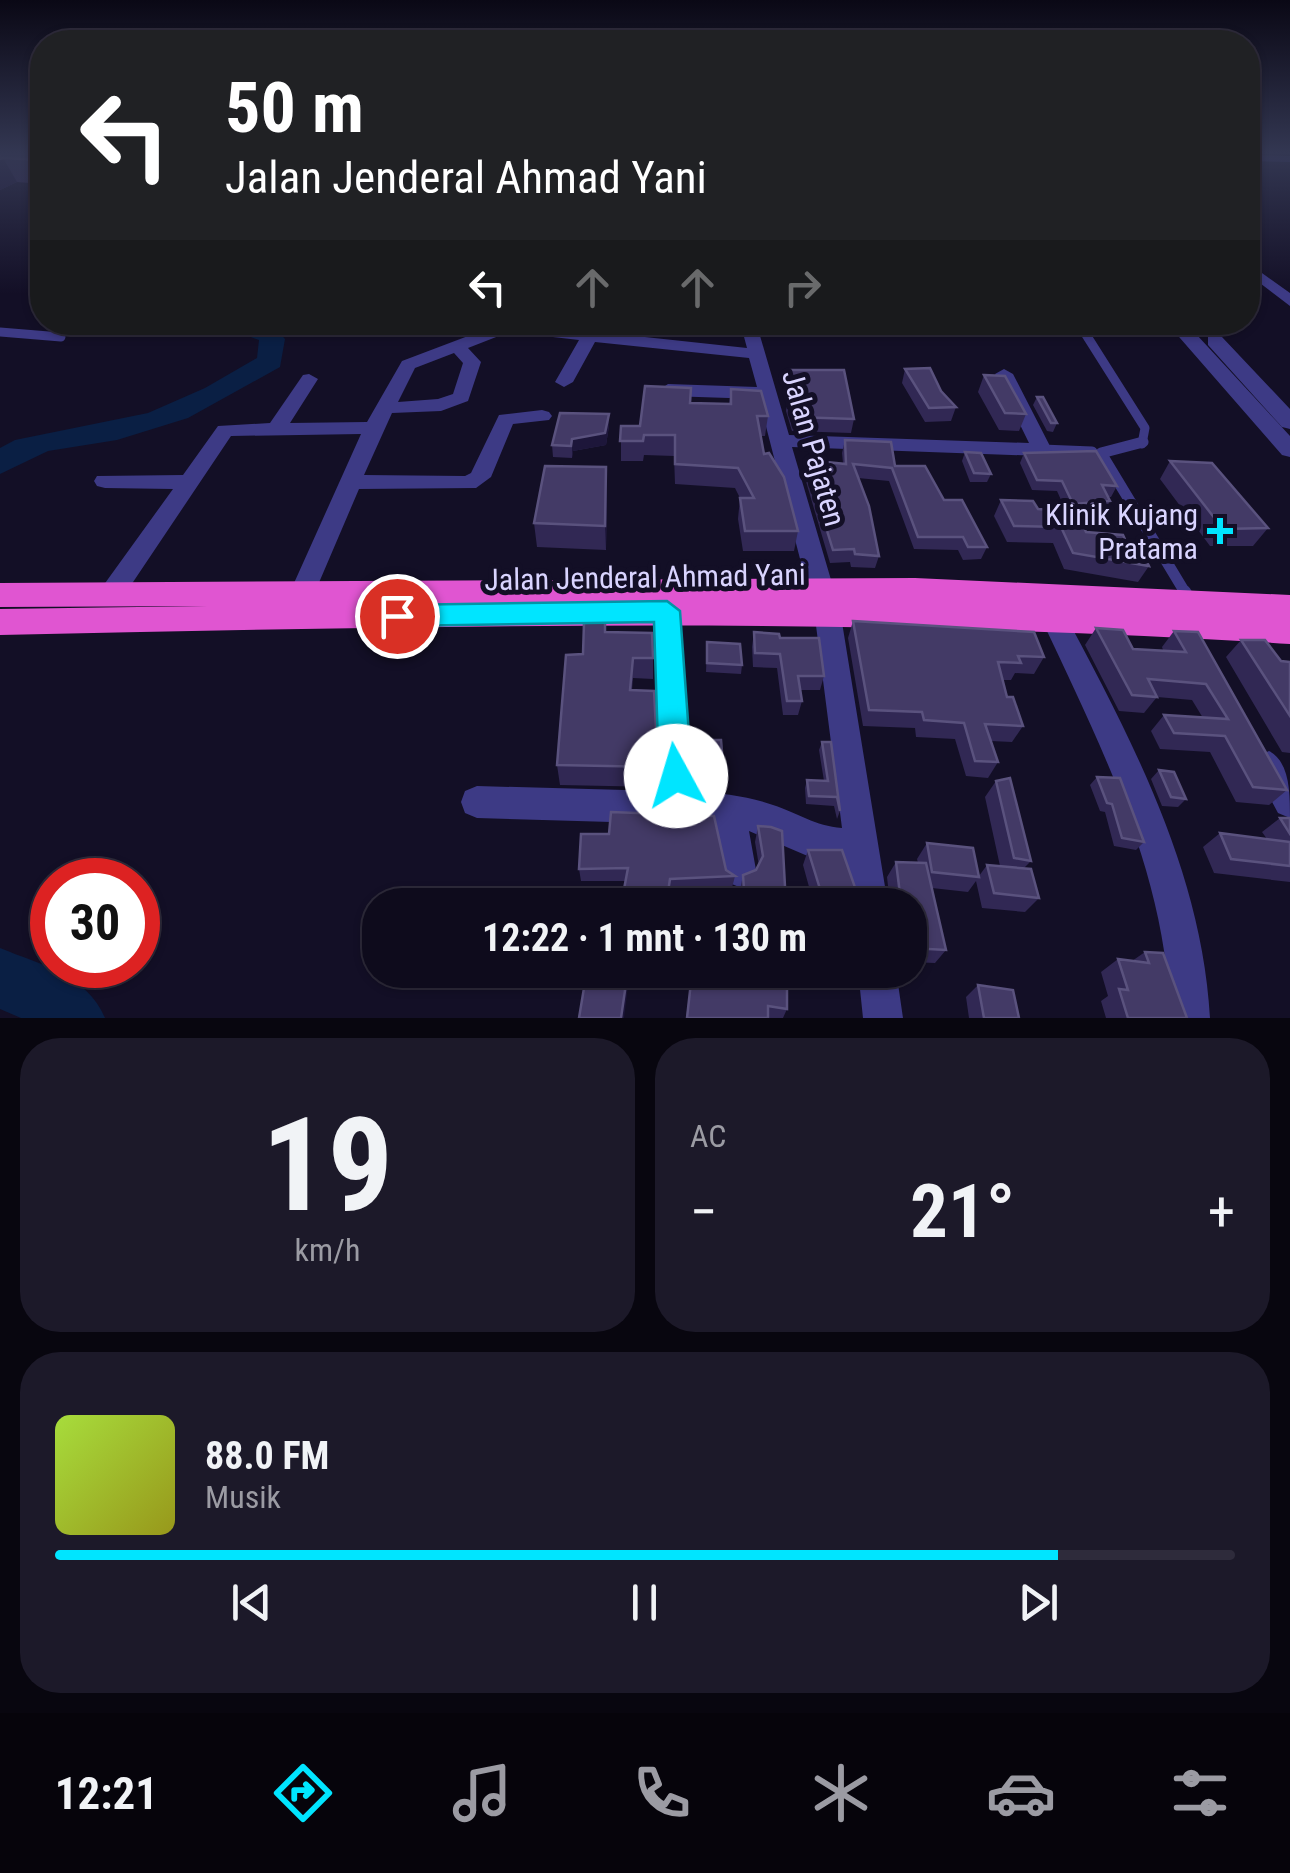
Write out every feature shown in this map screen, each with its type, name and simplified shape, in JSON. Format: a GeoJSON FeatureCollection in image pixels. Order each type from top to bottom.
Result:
{"type":"FeatureCollection","features":[{"type":"Feature","properties":{"kind":"highway","name":"Jalan Jenderal Ahmad Yani"},"geometry":{"type":"LineString","coordinates":[[0,595],[303,592],[824,600],[1197,626],[1290,607]]}},
{"type":"Feature","properties":{"kind":"highway","name":"Jalan Jenderal Ahmad Yani"},"geometry":{"type":"LineString","coordinates":[[0,622],[667,611],[824,600],[1290,631]]}},
{"type":"Feature","properties":{"kind":"street"},"geometry":{"type":"LineString","coordinates":[[1260,276],[1290,301]]}},
{"type":"Feature","properties":{"kind":"street"},"geometry":{"type":"LineString","coordinates":[[303,592],[379,418],[408,366],[488,335]]}},
{"type":"Feature","properties":{"kind":"street"},"geometry":{"type":"LineString","coordinates":[[582,335],[756,354]]}},
{"type":"Feature","properties":{"kind":"street"},"geometry":{"type":"LineString","coordinates":[[611,340],[615,335]]}},
{"type":"Feature","properties":{"kind":"street","name":"Jalan Pajaten"},"geometry":{"type":"LineString","coordinates":[[751,335],[824,600],[868,888]]}},
{"type":"Feature","properties":{"kind":"street"},"geometry":{"type":"LineString","coordinates":[[1189,335],[1284,426]]}},
{"type":"Feature","properties":{"kind":"street"},"geometry":{"type":"LineString","coordinates":[[1209,335],[1284,426],[1290,450]]}},
{"type":"Feature","properties":{"kind":"street"},"geometry":{"type":"LineString","coordinates":[[564,382],[589,336]]}},
{"type":"Feature","properties":{"kind":"street"},"geometry":{"type":"LineString","coordinates":[[112,593],[185,482],[225,430],[379,418],[461,398],[472,362],[459,348]]}},
{"type":"Feature","properties":{"kind":"street"},"geometry":{"type":"LineString","coordinates":[[780,441],[1042,450],[1004,374]]}},
{"type":"Feature","properties":{"kind":"street"},"geometry":{"type":"LineString","coordinates":[[276,429],[309,380]]}},
{"type":"Feature","properties":{"kind":"street"},"geometry":{"type":"LineString","coordinates":[[668,390],[768,394]]}},
{"type":"Feature","properties":{"kind":"street"},"geometry":{"type":"LineString","coordinates":[[350,482],[468,483],[480,477],[506,419],[542,416]]}},
{"type":"Feature","properties":{"kind":"street"},"geometry":{"type":"LineString","coordinates":[[105,480],[185,482]]}},
{"type":"Feature","properties":{"kind":"street"},"geometry":{"type":"LineString","coordinates":[[667,611],[672,747],[680,805]]}},
{"type":"Feature","properties":{"kind":"street"},"geometry":{"type":"LineString","coordinates":[[1053,616],[1143,814],[1176,914],[1192,991],[1190,1018]]}},
{"type":"Feature","properties":{"kind":"street"},"geometry":{"type":"LineString","coordinates":[[1252,737],[1290,802]]}},
{"type":"Feature","properties":{"kind":"street"},"geometry":{"type":"LineString","coordinates":[[477,802],[730,808],[775,822],[817,843],[863,846]]}},
{"type":"Feature","properties":{"kind":"street"},"geometry":{"type":"LineString","coordinates":[[730,808],[739,870]]}},
{"type":"Feature","properties":{"kind":"street"},"geometry":{"type":"LineString","coordinates":[[879,988],[883,1018]]}},
{"type":"Feature","properties":{"kind":"lane"},"geometry":{"type":"LineString","coordinates":[[0,332],[30,334]]}},
{"type":"Feature","properties":{"kind":"lane"},"geometry":{"type":"LineString","coordinates":[[46,335],[61,336]]}},
{"type":"Feature","properties":{"kind":"lane"},"geometry":{"type":"LineString","coordinates":[[1042,450],[1101,453],[1143,444],[1145,428],[1086,335]]}},
{"type":"Feature","properties":{"kind":"lane"},"geometry":{"type":"LineString","coordinates":[[1101,453],[1197,626]]}},
{"type":"Feature","properties":{"kind":"building"},"geometry":{"type":"Polygon","coordinates":[[[930,368],[941,391],[956,407],[929,408],[905,369],[930,368]]]}},
{"type":"Feature","properties":{"kind":"building"},"geometry":{"type":"Polygon","coordinates":[[[790,370],[844,370],[854,419],[794,417],[788,397],[797,397],[790,370]]]}},
{"type":"Feature","properties":{"kind":"building"},"geometry":{"type":"Polygon","coordinates":[[[984,375],[1005,376],[1026,414],[1005,413],[984,375]]]}},
{"type":"Feature","properties":{"kind":"building"},"geometry":{"type":"Polygon","coordinates":[[[645,386],[691,388],[690,403],[731,404],[731,389],[761,391],[768,416],[757,416],[764,454],[769,453],[784,477],[798,531],[745,531],[740,498],[754,498],[738,468],[675,464],[675,435],[644,435],[643,441],[620,441],[621,426],[640,426],[645,386]]]}},
{"type":"Feature","properties":{"kind":"building"},"geometry":{"type":"Polygon","coordinates":[[[1037,397],[1043,397],[1057,423],[1051,423],[1037,397]]]}},
{"type":"Feature","properties":{"kind":"building"},"geometry":{"type":"Polygon","coordinates":[[[560,413],[609,414],[605,433],[572,439],[571,446],[552,445],[560,413]]]}},
{"type":"Feature","properties":{"kind":"building"},"geometry":{"type":"Polygon","coordinates":[[[845,440],[891,442],[895,466],[925,466],[944,500],[962,500],[987,547],[968,547],[963,537],[918,537],[892,468],[853,464],[869,506],[879,556],[855,554],[854,549],[833,550],[807,466],[808,460],[846,464],[845,440]]]}},
{"type":"Feature","properties":{"kind":"building"},"geometry":{"type":"Polygon","coordinates":[[[1096,451],[1117,486],[1102,485],[1110,501],[1073,504],[1062,481],[1037,480],[1024,453],[1096,451]]]}},
{"type":"Feature","properties":{"kind":"building"},"geometry":{"type":"Polygon","coordinates":[[[965,452],[981,453],[991,474],[974,473],[965,452]]]}},
{"type":"Feature","properties":{"kind":"building"},"geometry":{"type":"Polygon","coordinates":[[[1170,461],[1212,463],[1268,528],[1223,529],[1170,461]]]}},
{"type":"Feature","properties":{"kind":"building"},"geometry":{"type":"Polygon","coordinates":[[[545,466],[606,467],[605,526],[534,523],[545,466]]]}},
{"type":"Feature","properties":{"kind":"building"},"geometry":{"type":"Polygon","coordinates":[[[1001,500],[1033,501],[1038,509],[1077,512],[1086,532],[1123,535],[1128,546],[1140,547],[1149,566],[1073,553],[1061,527],[1014,526],[1001,500]]]}},
{"type":"Feature","properties":{"kind":"building"},"geometry":{"type":"Polygon","coordinates":[[[853,621],[1034,632],[1044,657],[1018,656],[1021,663],[998,662],[1007,697],[1013,697],[1023,726],[985,724],[998,762],[975,761],[964,723],[924,720],[922,712],[869,710],[853,621]]]}},
{"type":"Feature","properties":{"kind":"building"},"geometry":{"type":"Polygon","coordinates":[[[605,622],[605,632],[652,633],[653,658],[633,658],[630,690],[654,691],[658,767],[557,765],[566,655],[583,654],[584,623],[605,622]]]}},
{"type":"Feature","properties":{"kind":"building"},"geometry":{"type":"Polygon","coordinates":[[[1096,628],[1123,630],[1133,649],[1186,652],[1174,631],[1198,632],[1287,790],[1253,787],[1225,736],[1174,733],[1164,715],[1228,719],[1206,684],[1148,679],[1157,697],[1132,695],[1096,628]]]}},
{"type":"Feature","properties":{"kind":"building"},"geometry":{"type":"Polygon","coordinates":[[[754,632],[779,634],[780,638],[819,638],[824,676],[798,676],[802,701],[787,701],[780,654],[755,653],[754,632]]]}},
{"type":"Feature","properties":{"kind":"building"},"geometry":{"type":"Polygon","coordinates":[[[1241,640],[1265,640],[1281,661],[1290,662],[1290,716],[1241,640]]]}},
{"type":"Feature","properties":{"kind":"building"},"geometry":{"type":"Polygon","coordinates":[[[707,642],[740,644],[742,665],[707,663],[707,642]]]}},
{"type":"Feature","properties":{"kind":"building"},"geometry":{"type":"Polygon","coordinates":[[[696,740],[721,740],[724,774],[699,772],[696,740]]]}},
{"type":"Feature","properties":{"kind":"building"},"geometry":{"type":"Polygon","coordinates":[[[822,742],[831,742],[840,811],[837,797],[809,796],[807,780],[828,781],[822,742]]]}},
{"type":"Feature","properties":{"kind":"building"},"geometry":{"type":"Polygon","coordinates":[[[1159,770],[1174,772],[1186,799],[1171,797],[1159,770]]]}},
{"type":"Feature","properties":{"kind":"building"},"geometry":{"type":"Polygon","coordinates":[[[1097,777],[1120,778],[1144,842],[1122,838],[1112,804],[1107,803],[1097,777]]]}},
{"type":"Feature","properties":{"kind":"building"},"geometry":{"type":"Polygon","coordinates":[[[1010,778],[1031,861],[1014,858],[996,781],[1010,778]]]}},
{"type":"Feature","properties":{"kind":"building"},"geometry":{"type":"Polygon","coordinates":[[[611,812],[714,816],[726,870],[735,876],[670,879],[669,888],[624,888],[628,868],[579,869],[581,834],[609,834],[611,812]]]}},
{"type":"Feature","properties":{"kind":"building"},"geometry":{"type":"Polygon","coordinates":[[[1280,818],[1290,818],[1290,834],[1280,818]]]}},
{"type":"Feature","properties":{"kind":"building"},"geometry":{"type":"Polygon","coordinates":[[[758,826],[782,831],[785,888],[744,888],[743,875],[756,870],[763,856],[758,826]]]}},
{"type":"Feature","properties":{"kind":"building"},"geometry":{"type":"Polygon","coordinates":[[[1220,833],[1290,842],[1290,866],[1231,859],[1220,833]]]}},
{"type":"Feature","properties":{"kind":"building"},"geometry":{"type":"Polygon","coordinates":[[[927,843],[973,848],[979,877],[932,872],[927,843]]]}},
{"type":"Feature","properties":{"kind":"building"},"geometry":{"type":"Polygon","coordinates":[[[808,850],[842,850],[855,888],[820,888],[808,850]]]}},
{"type":"Feature","properties":{"kind":"building"},"geometry":{"type":"Polygon","coordinates":[[[896,862],[926,863],[946,950],[927,949],[927,888],[899,888],[896,862]]]}},
{"type":"Feature","properties":{"kind":"building"},"geometry":{"type":"Polygon","coordinates":[[[987,865],[1031,869],[1039,898],[994,893],[987,865]]]}},
{"type":"Feature","properties":{"kind":"building"},"geometry":{"type":"Polygon","coordinates":[[[1145,952],[1163,953],[1187,1018],[1128,1018],[1119,989],[1128,990],[1118,959],[1149,963],[1145,952]]]}},
{"type":"Feature","properties":{"kind":"building"},"geometry":{"type":"Polygon","coordinates":[[[978,985],[1013,990],[1019,1018],[984,1018],[978,985]]]}},
{"type":"Feature","properties":{"kind":"building"},"geometry":{"type":"Polygon","coordinates":[[[584,988],[625,988],[621,1018],[579,1018],[584,988]]]}},
{"type":"Feature","properties":{"kind":"building"},"geometry":{"type":"Polygon","coordinates":[[[690,988],[787,989],[787,1009],[768,1006],[768,1018],[687,1018],[690,988]]]}},
{"type":"Feature","properties":{"kind":"waterway"},"geometry":{"type":"LineString","coordinates":[[0,464],[26,447],[117,431],[197,404],[270,361],[272,339],[268,335]]}},
{"type":"Feature","properties":{"kind":"waterway"},"geometry":{"type":"LineString","coordinates":[[0,978],[55,1002],[74,1018]]}},
{"type":"Feature","properties":{"kind":"place","name":"Klinik Kujang Pratama"},"geometry":{"type":"Point","coordinates":[1220,531]}},
{"type":"Feature","properties":{"kind":"route"},"geometry":{"type":"LineString","coordinates":[[397,616],[667,611],[668,689],[676,776]]}}]}
